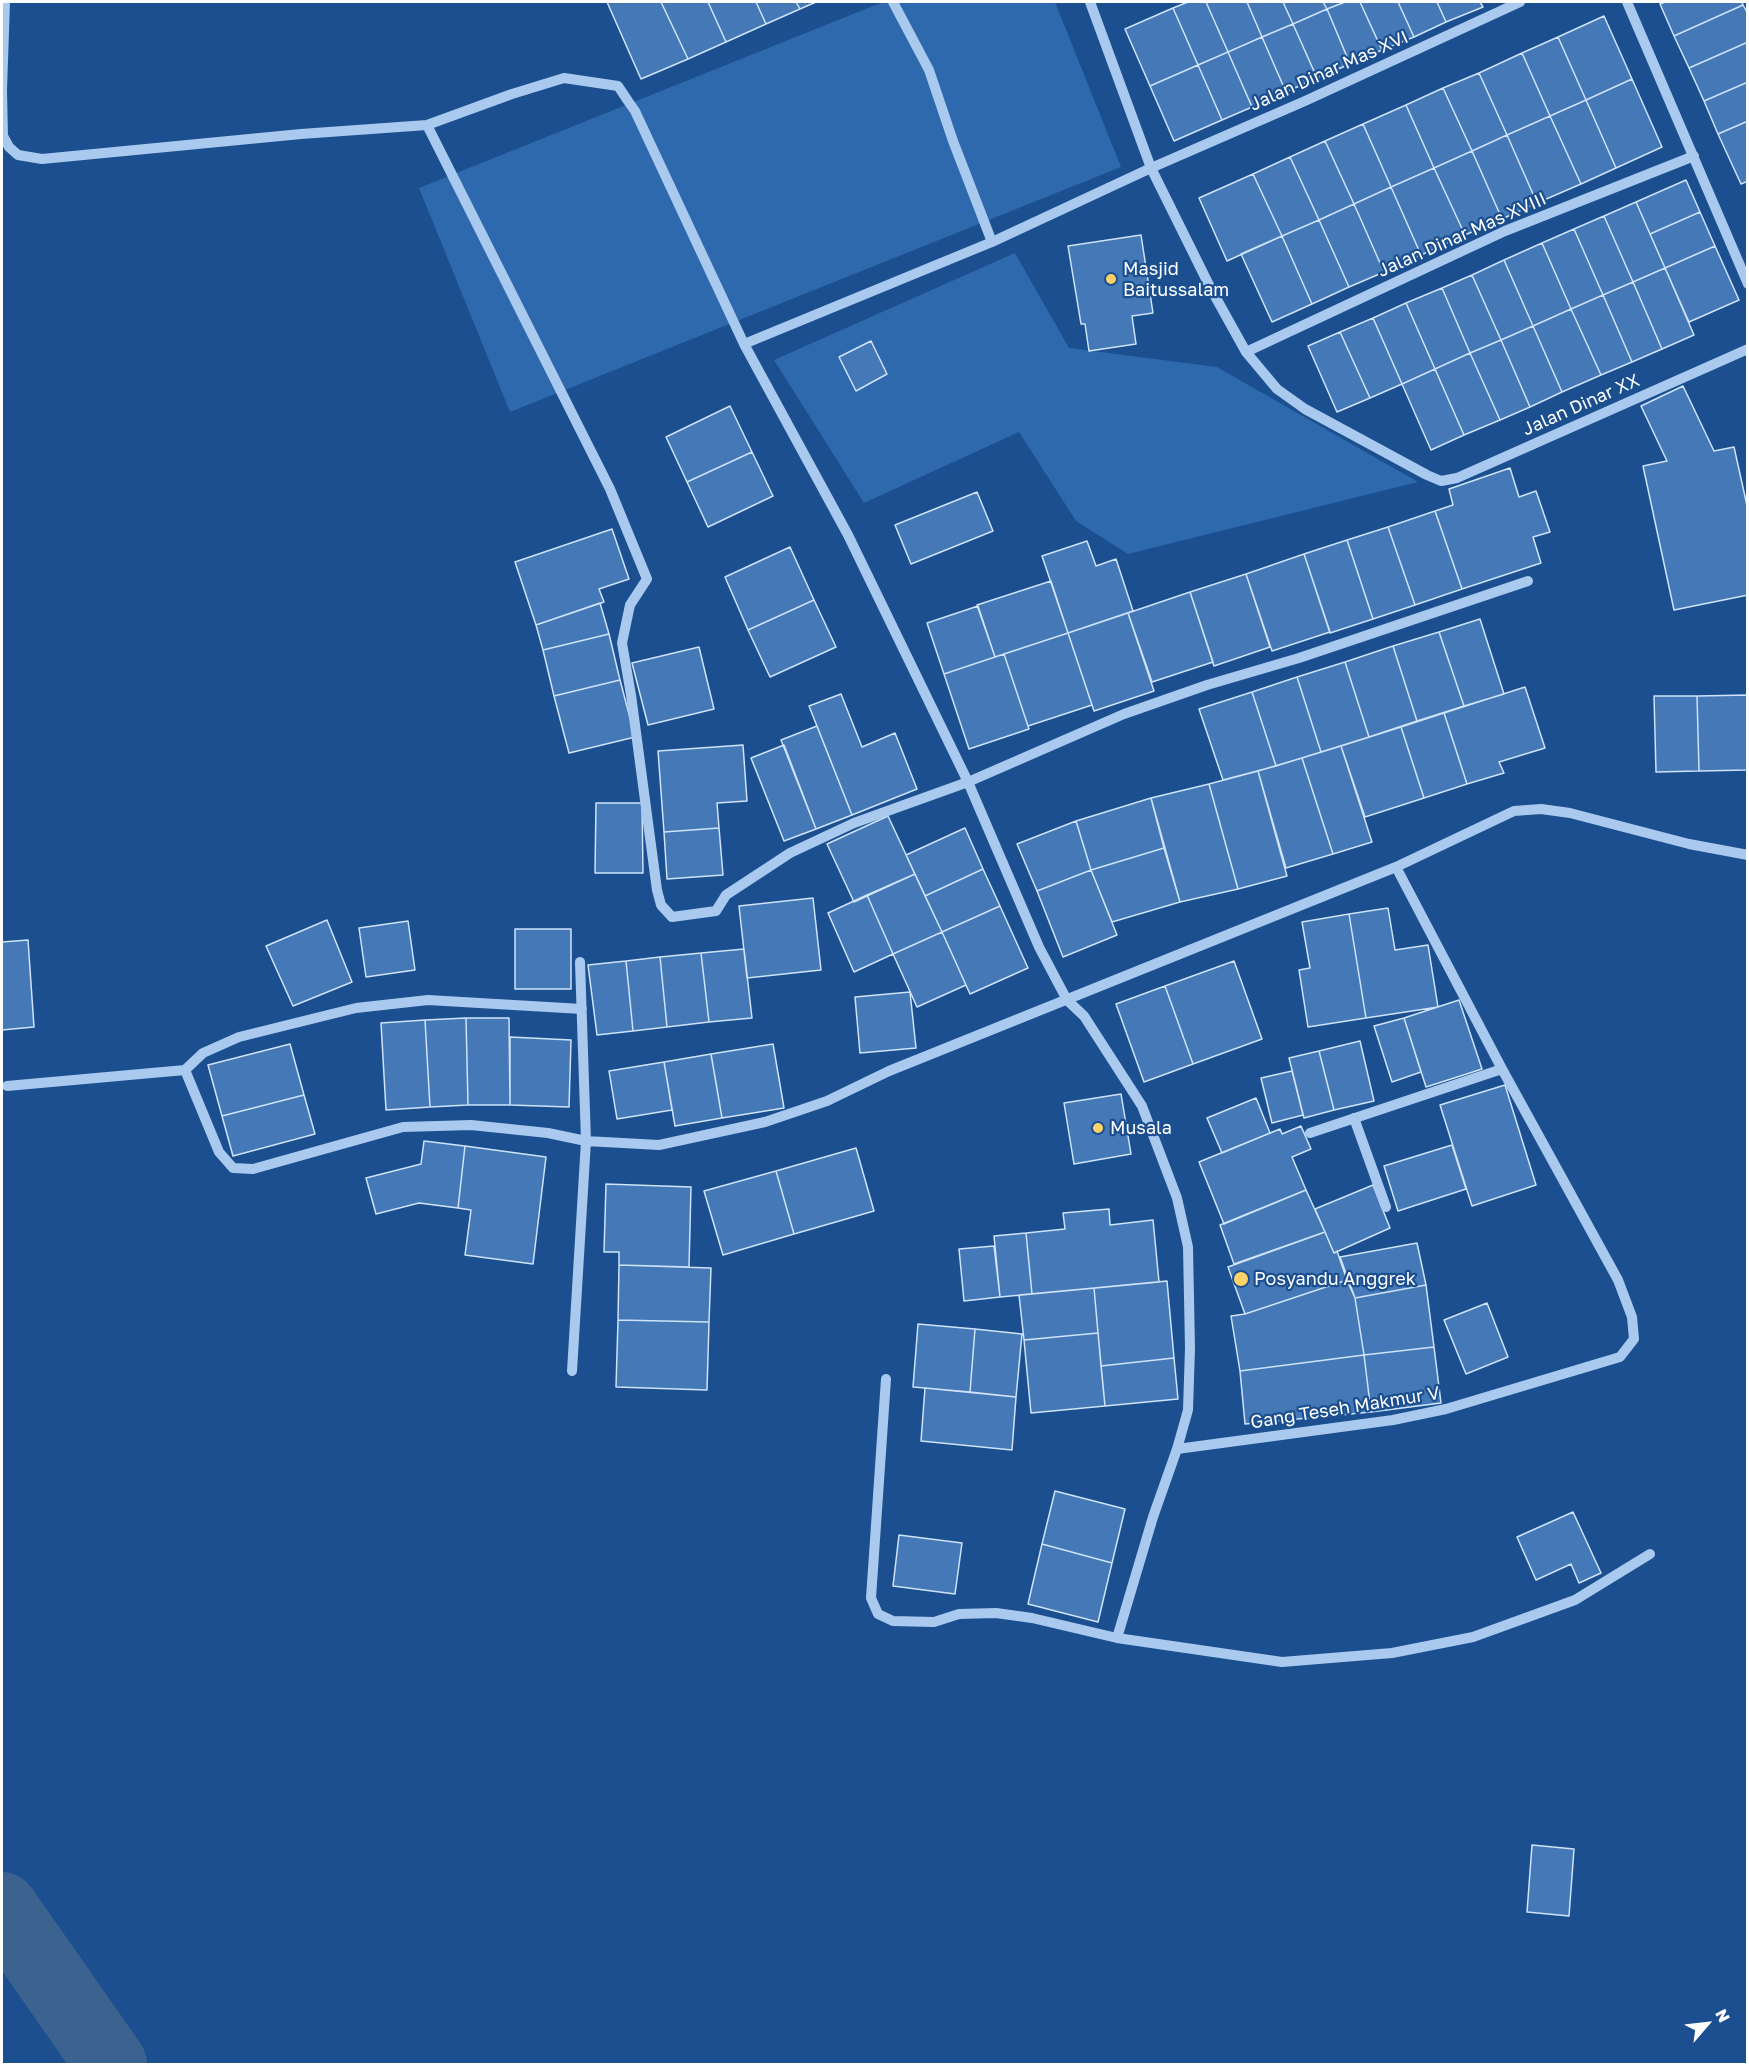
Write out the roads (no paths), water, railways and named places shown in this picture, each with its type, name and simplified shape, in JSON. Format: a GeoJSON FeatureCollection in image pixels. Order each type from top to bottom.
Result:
{"type":"FeatureCollection","features":[{"type":"Feature","properties":{"kind":"street"},"geometry":{"type":"LineString","coordinates":[[5,2],[3,136],[9,147],[18,155],[42,159],[301,134],[427,125],[564,78],[618,86],[635,111],[744,344],[848,535],[968,782],[1039,947],[1067,1000],[1084,1016],[1142,1106],[1177,1198],[1188,1247],[1190,1348],[1188,1410],[1117,1638]]}},
{"type":"Feature","properties":{"kind":"street"},"geometry":{"type":"LineString","coordinates":[[893,2],[929,70],[953,141],[992,242]]}},
{"type":"Feature","properties":{"kind":"street"},"geometry":{"type":"LineString","coordinates":[[1090,2],[1151,168],[1211,289],[1246,352]]}},
{"type":"Feature","properties":{"kind":"street","name":"Jalan Dinar Mas XVI"},"geometry":{"type":"LineString","coordinates":[[744,344],[992,242],[1520,2]]}},
{"type":"Feature","properties":{"kind":"street"},"geometry":{"type":"LineString","coordinates":[[1627,2],[1748,284]]}},
{"type":"Feature","properties":{"kind":"street"},"geometry":{"type":"LineString","coordinates":[[427,125],[610,489],[647,579],[630,605],[622,644],[657,890],[661,905],[672,917],[716,911],[726,895],[790,853],[854,824],[968,782],[1124,714],[1528,581]]}},
{"type":"Feature","properties":{"kind":"street","name":"Jalan Dinar Mas XVIII"},"geometry":{"type":"LineString","coordinates":[[1246,352],[1505,231],[1695,156]]}},
{"type":"Feature","properties":{"kind":"street","name":"Jalan Dinar XX"},"geometry":{"type":"LineString","coordinates":[[1246,352],[1277,389],[1305,409],[1441,481],[1457,478],[1748,349]]}},
{"type":"Feature","properties":{"kind":"street"},"geometry":{"type":"LineString","coordinates":[[185,1070],[219,1152],[233,1168],[253,1169],[403,1127],[471,1125],[548,1133],[586,1141],[659,1144],[765,1122],[827,1101],[890,1071],[1396,867],[1514,811],[1541,809],[1570,813],[1689,844],[1748,855]]}},
{"type":"Feature","properties":{"kind":"street"},"geometry":{"type":"LineString","coordinates":[[1310,1133],[1502,1069],[1396,867]]}},
{"type":"Feature","properties":{"kind":"street"},"geometry":{"type":"LineString","coordinates":[[572,1371],[586,1141],[580,962]]}},
{"type":"Feature","properties":{"kind":"street"},"geometry":{"type":"LineString","coordinates":[[8,1086],[185,1070],[203,1053],[239,1037],[356,1008],[428,1000],[582,1010]]}},
{"type":"Feature","properties":{"kind":"street","name":"Gang Teseh Makmur V"},"geometry":{"type":"LineString","coordinates":[[1177,1449],[1403,1418],[1446,1409],[1620,1357],[1635,1339],[1632,1317],[1618,1280],[1502,1069]]}},
{"type":"Feature","properties":{"kind":"street"},"geometry":{"type":"LineString","coordinates":[[1354,1118],[1386,1208]]}},
{"type":"Feature","properties":{"kind":"street"},"geometry":{"type":"LineString","coordinates":[[886,1379],[871,1598],[878,1614],[893,1621],[934,1622],[959,1614],[996,1613],[1032,1618],[1117,1638],[1282,1662],[1392,1653],[1473,1637],[1575,1600],[1650,1554]]}},
{"type":"Feature","properties":{"kind":"waterway"},"geometry":{"type":"LineString","coordinates":[[2,1908],[111,2064]]}},
{"type":"Feature","properties":{"kind":"place","name":"Masjid Baitussalam"},"geometry":{"type":"Point","coordinates":[1111,279]}},
{"type":"Feature","properties":{"kind":"place","name":"Musala"},"geometry":{"type":"Point","coordinates":[1098,1128]}},
{"type":"Feature","properties":{"kind":"place","name":"Posyandu Anggrek"},"geometry":{"type":"Point","coordinates":[1241,1279]}}]}
